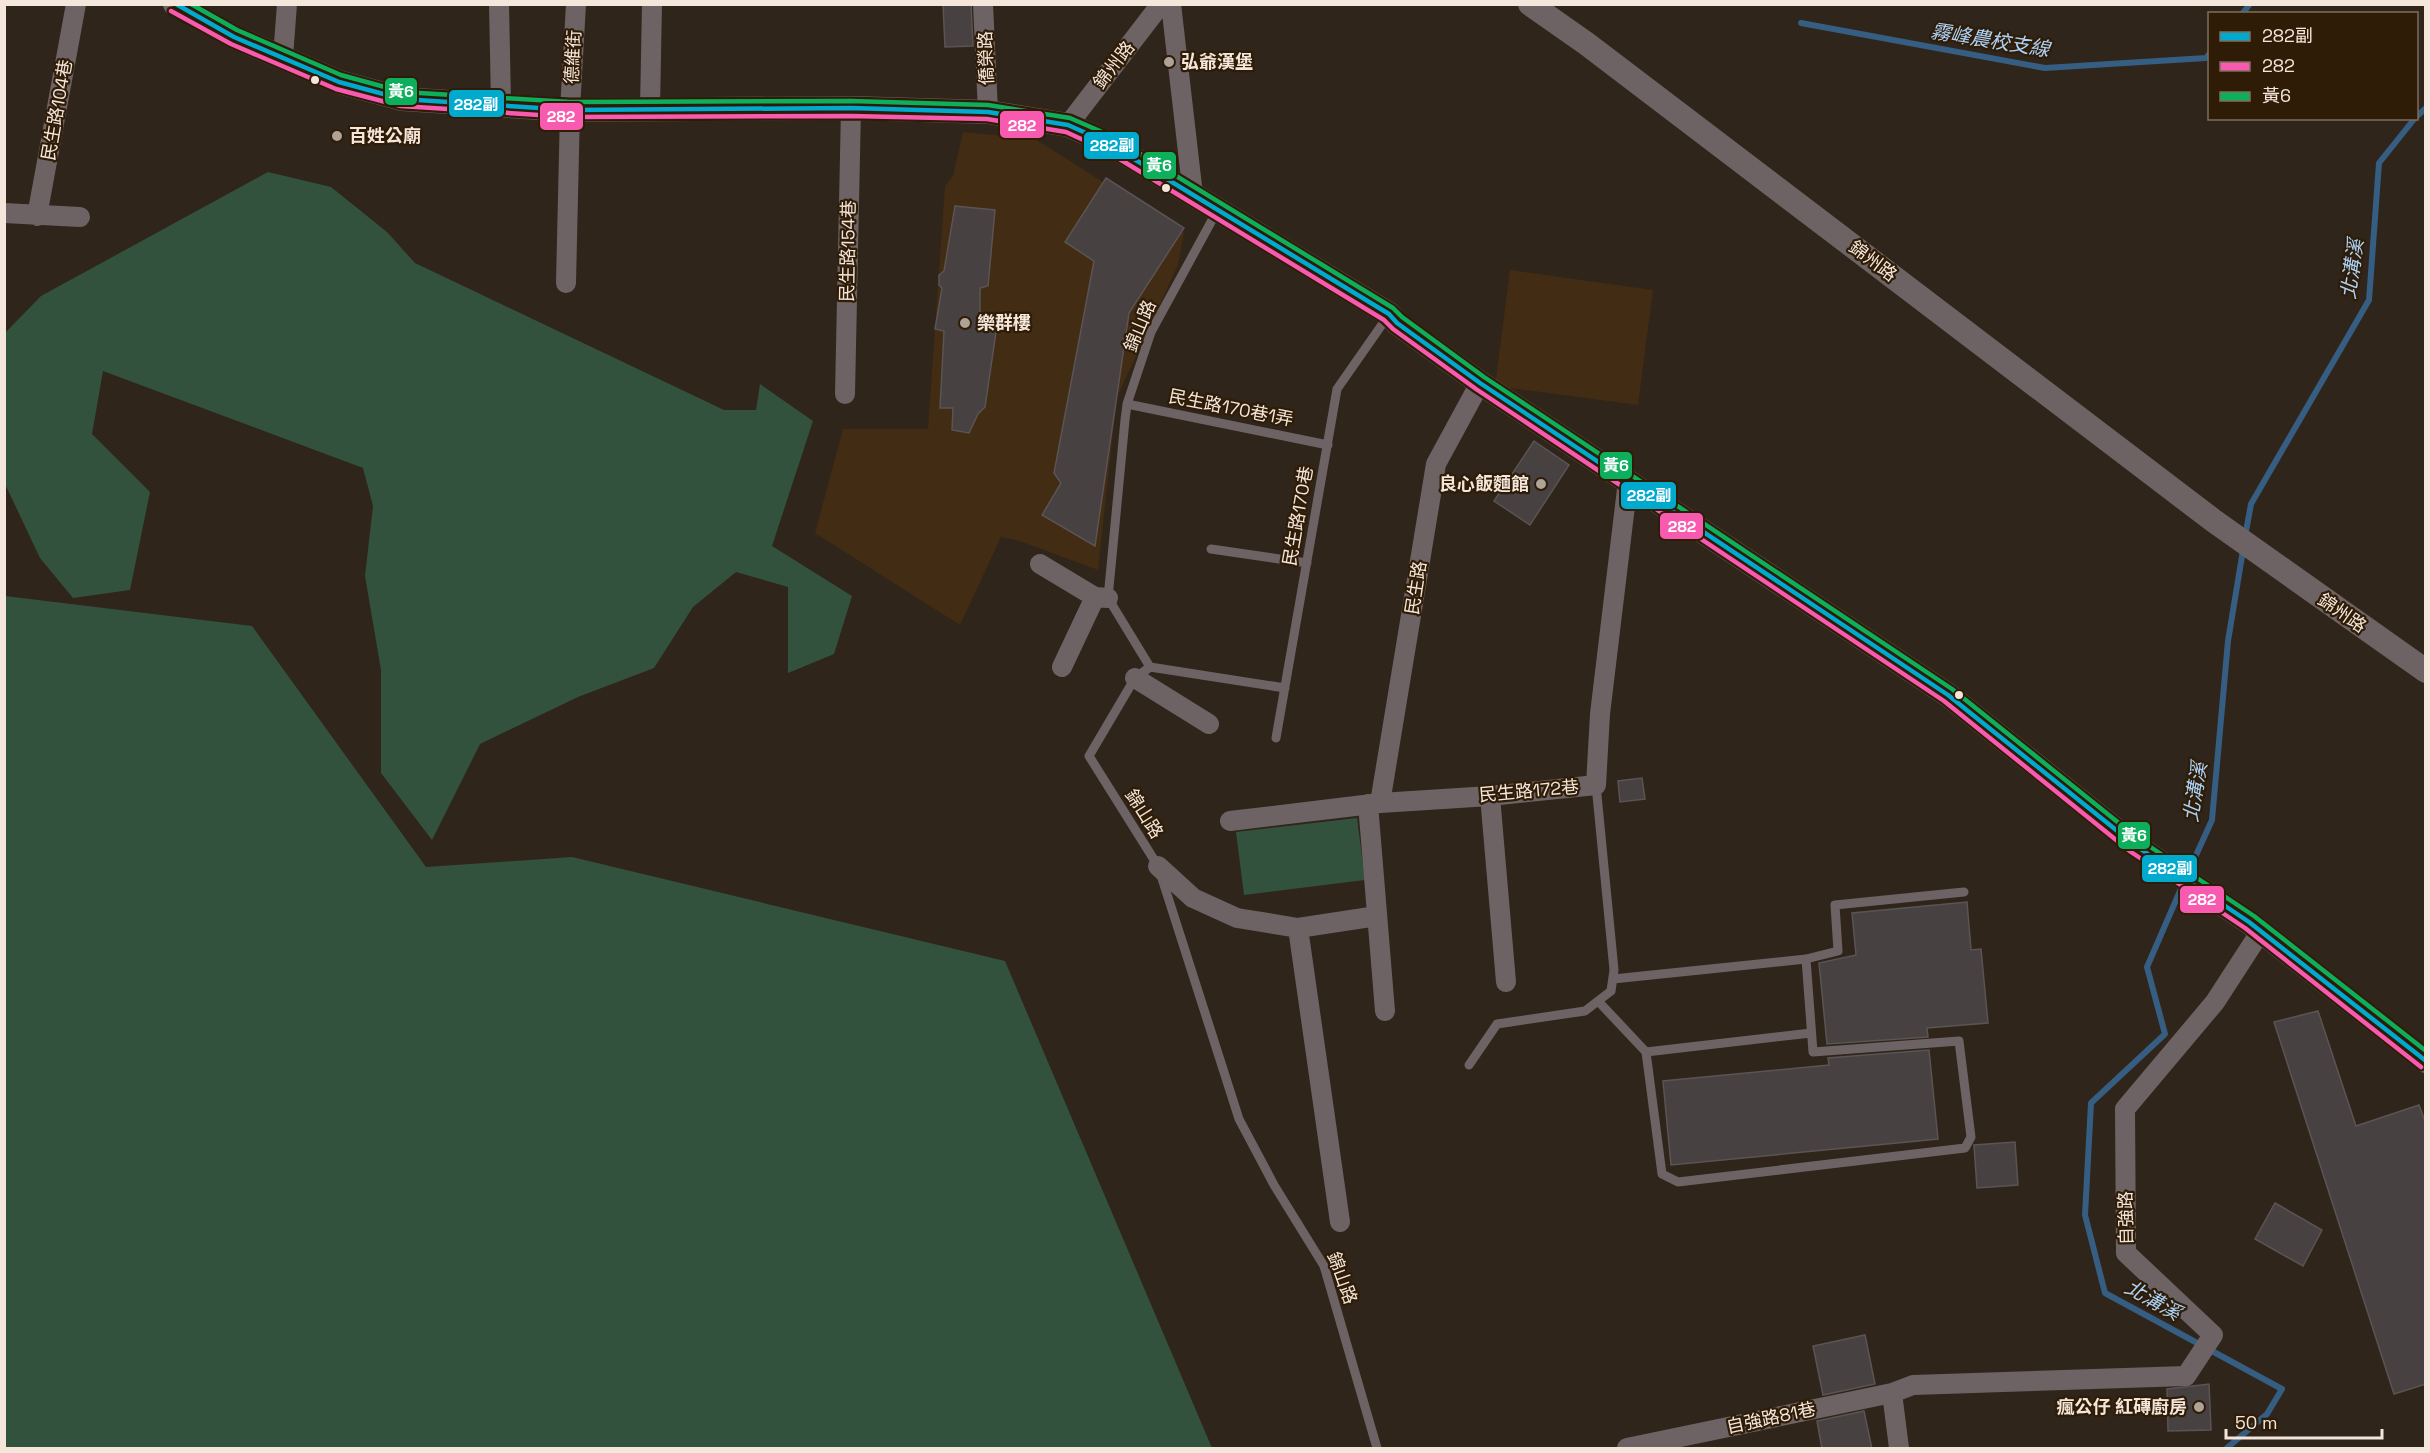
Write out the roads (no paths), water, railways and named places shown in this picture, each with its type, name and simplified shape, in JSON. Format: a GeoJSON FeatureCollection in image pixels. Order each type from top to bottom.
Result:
{"type":"FeatureCollection","features":[{"type":"Feature","properties":{"kind":"street","name":"民生路104巷"},"geometry":{"type":"LineString","coordinates":[[38,216],[76,4]]}},
{"type":"Feature","properties":{"kind":"street"},"geometry":{"type":"LineString","coordinates":[[175,4],[234,37],[339,82],[402,99],[570,110],[851,108],[988,112],[1068,125],[1106,142],[1389,314],[1480,382],[1947,695],[2136,846],[2255,927],[2426,1061]]}},
{"type":"Feature","properties":{"kind":"street"},"geometry":{"type":"LineString","coordinates":[[283,57],[287,4]]}},
{"type":"Feature","properties":{"kind":"street"},"geometry":{"type":"LineString","coordinates":[[499,4],[501,104]]}},
{"type":"Feature","properties":{"kind":"street","name":"德維街"},"geometry":{"type":"LineString","coordinates":[[566,283],[570,110],[576,4]]}},
{"type":"Feature","properties":{"kind":"street"},"geometry":{"type":"LineString","coordinates":[[650,108],[651,4]]}},
{"type":"Feature","properties":{"kind":"street","name":"僑榮路"},"geometry":{"type":"LineString","coordinates":[[983,4],[988,112]]}},
{"type":"Feature","properties":{"kind":"street","name":"錦州路"},"geometry":{"type":"LineString","coordinates":[[1068,125],[1161,4]]}},
{"type":"Feature","properties":{"kind":"street"},"geometry":{"type":"LineString","coordinates":[[1171,4],[1193,195]]}},
{"type":"Feature","properties":{"kind":"street","name":"錦州路"},"geometry":{"type":"LineString","coordinates":[[1530,4],[1596,51],[2214,521],[2426,671]]}},
{"type":"Feature","properties":{"kind":"street","name":"民生路154巷"},"geometry":{"type":"LineString","coordinates":[[846,394],[851,108]]}},
{"type":"Feature","properties":{"kind":"street"},"geometry":{"type":"LineString","coordinates":[[4,213],[80,217]]}},
{"type":"Feature","properties":{"kind":"street","name":"民生路"},"geometry":{"type":"LineString","coordinates":[[1386,1011],[1377,916],[1374,804],[1436,464],[1480,382]]}},
{"type":"Feature","properties":{"kind":"street","name":"民生路172巷"},"geometry":{"type":"LineString","coordinates":[[1230,821],[1374,804],[1490,796],[1596,785],[1600,714],[1628,481]]}},
{"type":"Feature","properties":{"kind":"street"},"geometry":{"type":"LineString","coordinates":[[1040,564],[1102,598],[1062,667]]}},
{"type":"Feature","properties":{"kind":"street"},"geometry":{"type":"LineString","coordinates":[[1143,672],[1209,724]]}},
{"type":"Feature","properties":{"kind":"street"},"geometry":{"type":"LineString","coordinates":[[1490,796],[1506,982]]}},
{"type":"Feature","properties":{"kind":"street"},"geometry":{"type":"LineString","coordinates":[[1158,866],[1193,898],[1237,918],[1298,928],[1377,916]]}},
{"type":"Feature","properties":{"kind":"street","name":"自強路"},"geometry":{"type":"LineString","coordinates":[[1913,1384],[2186,1376],[2213,1335],[2126,1253],[2125,1109],[2215,1002],[2255,927]]}},
{"type":"Feature","properties":{"kind":"street"},"geometry":{"type":"LineString","coordinates":[[1298,928],[1340,1222]]}},
{"type":"Feature","properties":{"kind":"street","name":"自強路81巷"},"geometry":{"type":"LineString","coordinates":[[1627,1449],[1892,1393],[1913,1384]]}},
{"type":"Feature","properties":{"kind":"street"},"geometry":{"type":"LineString","coordinates":[[1892,1393],[1899,1449]]}},
{"type":"Feature","properties":{"kind":"lane","name":"錦山路"},"geometry":{"type":"LineString","coordinates":[[1102,598],[1128,404],[1151,332],[1217,210]]}},
{"type":"Feature","properties":{"kind":"lane","name":"民生路170巷"},"geometry":{"type":"LineString","coordinates":[[1276,738],[1338,389],[1389,314]]}},
{"type":"Feature","properties":{"kind":"lane","name":"民生路170巷1弄"},"geometry":{"type":"LineString","coordinates":[[1128,404],[1328,445]]}},
{"type":"Feature","properties":{"kind":"lane"},"geometry":{"type":"LineString","coordinates":[[1211,549],[1307,563]]}},
{"type":"Feature","properties":{"kind":"lane"},"geometry":{"type":"LineString","coordinates":[[1102,598],[1143,672],[1285,688]]}},
{"type":"Feature","properties":{"kind":"lane","name":"錦山路"},"geometry":{"type":"LineString","coordinates":[[1143,672],[1089,756],[1158,866],[1239,1119],[1274,1185],[1324,1266],[1377,1449]]}},
{"type":"Feature","properties":{"kind":"lane"},"geometry":{"type":"LineString","coordinates":[[1469,1065],[1497,1024],[1585,1011],[1611,991],[1614,970],[1596,785]]}},
{"type":"Feature","properties":{"kind":"lane"},"geometry":{"type":"LineString","coordinates":[[1613,979],[1806,959],[1838,951],[1836,905],[1964,892]]}},
{"type":"Feature","properties":{"kind":"lane"},"geometry":{"type":"LineString","coordinates":[[1598,1001],[1646,1052],[1662,1174],[1678,1182],[1965,1148],[1971,1137],[1959,1041],[1813,1052],[1806,959]]}},
{"type":"Feature","properties":{"kind":"lane"},"geometry":{"type":"LineString","coordinates":[[1646,1052],[1811,1033]]}},
{"type":"Feature","properties":{"kind":"waterway","name":"霧峰農校支線"},"geometry":{"type":"LineString","coordinates":[[2244,12],[2250,4]]}},
{"type":"Feature","properties":{"kind":"waterway","name":"霧峰農校支線"},"geometry":{"type":"LineString","coordinates":[[1801,23],[2045,68],[2206,58],[2208,56]]}},
{"type":"Feature","properties":{"kind":"waterway","name":"北溝溪"},"geometry":{"type":"LineString","coordinates":[[2418,115],[2426,108]]}},
{"type":"Feature","properties":{"kind":"waterway","name":"北溝溪"},"geometry":{"type":"LineString","coordinates":[[2245,537],[2251,504],[2369,300],[2379,163],[2413,120]]}},
{"type":"Feature","properties":{"kind":"waterway","name":"北溝溪"},"geometry":{"type":"LineString","coordinates":[[2187,875],[2212,820],[2228,641],[2243,550]]}},
{"type":"Feature","properties":{"kind":"waterway","name":"北溝溪"},"geometry":{"type":"LineString","coordinates":[[2183,884],[2147,967],[2165,1034],[2091,1103],[2085,1215],[2105,1293],[2282,1389],[2267,1414],[2227,1448]]}},
{"type":"Feature","properties":{"kind":"place","name":"弘爺漢堡"},"geometry":{"type":"Point","coordinates":[1169,62]}},
{"type":"Feature","properties":{"kind":"place","name":"百姓公廟"},"geometry":{"type":"Point","coordinates":[337,136]}},
{"type":"Feature","properties":{"kind":"place","name":"樂群樓"},"geometry":{"type":"Point","coordinates":[965,323]}},
{"type":"Feature","properties":{"kind":"place","name":"良心飯麵館"},"geometry":{"type":"Point","coordinates":[1541,484]}},
{"type":"Feature","properties":{"kind":"place","name":"瘋公仔 紅磚廚房"},"geometry":{"type":"Point","coordinates":[2199,1407]}}]}
